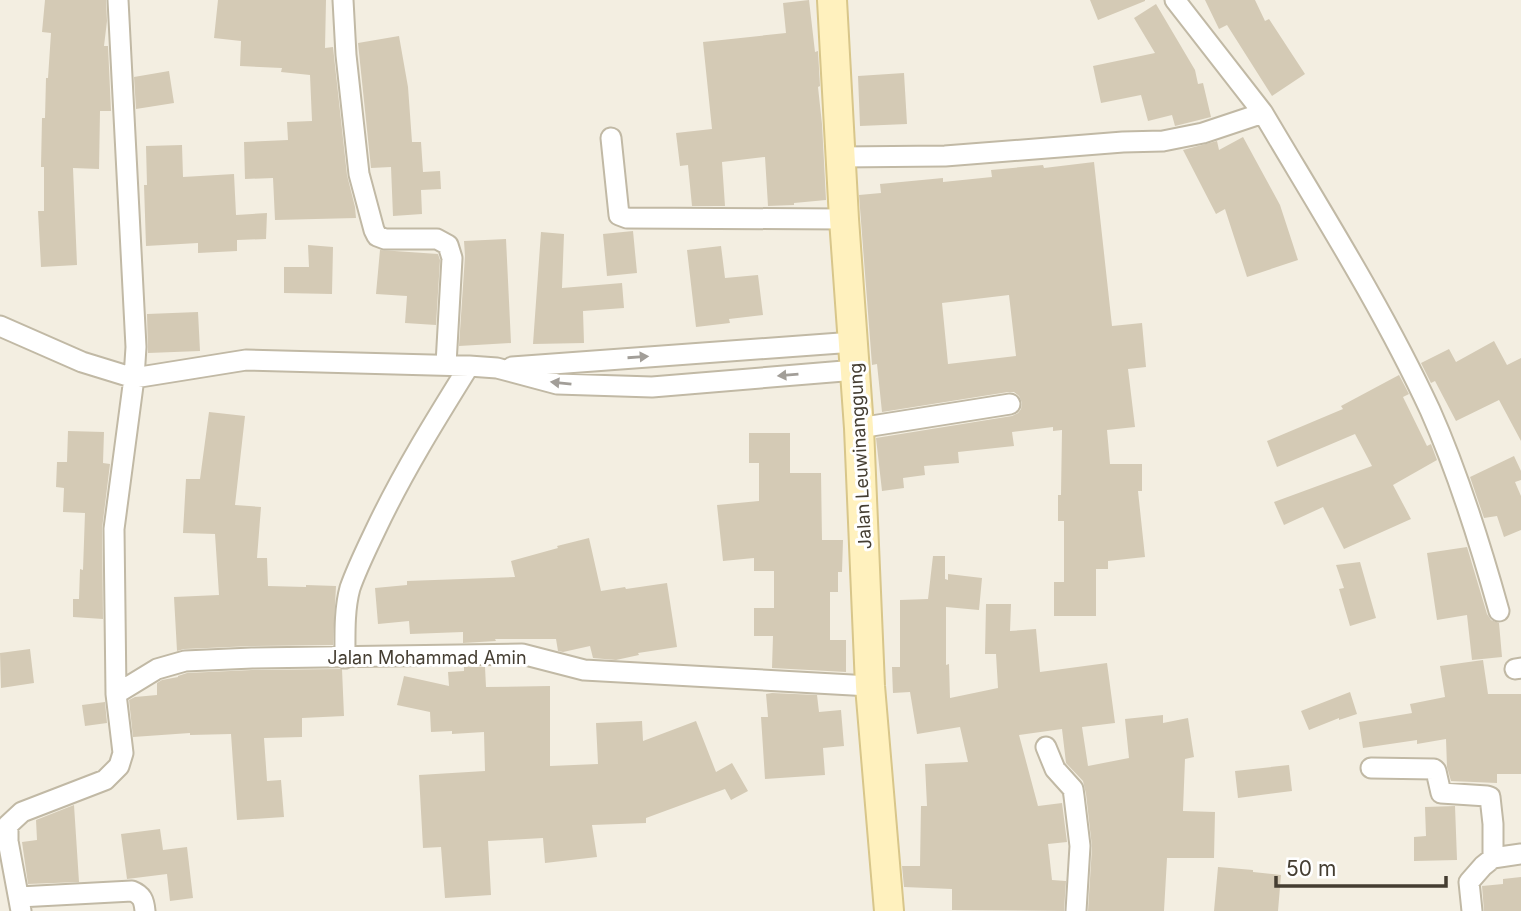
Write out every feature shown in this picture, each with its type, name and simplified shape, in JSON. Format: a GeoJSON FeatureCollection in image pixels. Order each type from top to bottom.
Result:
{"type":"FeatureCollection","features":[{"type":"Feature","properties":{"kind":"main road","name":"Jalan Leuwinanggung"},"geometry":{"type":"LineString","coordinates":[[832,0],[859,428],[870,686],[889,911]]}},
{"type":"Feature","properties":{"kind":"street"},"geometry":{"type":"LineString","coordinates":[[118,0],[136,334],[134,378],[114,529],[116,694],[123,753],[119,766],[105,780],[22,812],[8,825],[8,841],[20,904],[132,891],[140,894],[145,911]]}},
{"type":"Feature","properties":{"kind":"street"},"geometry":{"type":"LineString","coordinates":[[343,0],[359,174],[374,230],[377,236],[385,239],[438,239],[448,245],[452,258],[446,364]]}},
{"type":"Feature","properties":{"kind":"street"},"geometry":{"type":"LineString","coordinates":[[1175,0],[1263,113],[1358,274],[1405,360],[1460,483],[1499,611]]}},
{"type":"Feature","properties":{"kind":"street"},"geometry":{"type":"LineString","coordinates":[[840,157],[945,156],[1163,141],[1203,133],[1263,113]]}},
{"type":"Feature","properties":{"kind":"street"},"geometry":{"type":"LineString","coordinates":[[611,138],[619,215],[627,218],[844,219]]}},
{"type":"Feature","properties":{"kind":"street"},"geometry":{"type":"LineString","coordinates":[[0,326],[82,362],[134,378],[246,360],[446,364],[497,368],[855,356]]}},
{"type":"Feature","properties":{"kind":"street"},"geometry":{"type":"LineString","coordinates":[[497,368],[557,384],[652,387],[855,356]]}},
{"type":"Feature","properties":{"kind":"street"},"geometry":{"type":"LineString","coordinates":[[345,658],[345,624],[350,590],[360,565],[394,492],[430,427],[469,366]]}},
{"type":"Feature","properties":{"kind":"street"},"geometry":{"type":"LineString","coordinates":[[859,428],[1010,404]]}},
{"type":"Feature","properties":{"kind":"street","name":"Jalan Mohammad Amin"},"geometry":{"type":"LineString","coordinates":[[116,694],[157,669],[185,661],[522,654],[584,670],[870,686]]}},
{"type":"Feature","properties":{"kind":"street"},"geometry":{"type":"LineString","coordinates":[[1046,747],[1055,769],[1073,789],[1080,846],[1076,911]]}},
{"type":"Feature","properties":{"kind":"street"},"geometry":{"type":"LineString","coordinates":[[1371,768],[1434,769],[1440,791],[1444,794],[1490,797],[1493,858]]}},
{"type":"Feature","properties":{"kind":"street"},"geometry":{"type":"LineString","coordinates":[[1472,911],[1469,881],[1493,858],[1521,854]]}},
{"type":"Feature","properties":{"kind":"building"},"geometry":{"type":"Polygon","coordinates":[[[45,0],[106,0],[104,46],[108,46],[111,111],[100,111],[99,169],[73,168],[77,265],[41,267],[38,211],[44,211],[42,118],[45,118],[51,33],[42,32],[45,0]]]}},
{"type":"Feature","properties":{"kind":"building"},"geometry":{"type":"Polygon","coordinates":[[[218,0],[326,0],[325,48],[333,47],[347,175],[356,218],[275,220],[273,178],[245,179],[244,142],[288,140],[287,122],[312,121],[310,75],[281,72],[282,68],[240,66],[241,41],[214,38],[218,0]]]}},
{"type":"Feature","properties":{"kind":"building"},"geometry":{"type":"Polygon","coordinates":[[[809,0],[815,52],[818,51],[826,200],[768,206],[765,157],[722,162],[725,206],[692,206],[688,165],[680,166],[676,133],[712,129],[703,42],[786,33],[783,3],[809,0]]]}},
{"type":"Feature","properties":{"kind":"building"},"geometry":{"type":"Polygon","coordinates":[[[1090,0],[1145,0],[1145,1],[1098,20],[1090,0]]]}},
{"type":"Feature","properties":{"kind":"building"},"geometry":{"type":"Polygon","coordinates":[[[1205,0],[1255,0],[1265,21],[1269,19],[1305,74],[1272,96],[1227,25],[1219,29],[1205,0]]]}},
{"type":"Feature","properties":{"kind":"building"},"geometry":{"type":"Polygon","coordinates":[[[1156,4],[1195,70],[1198,84],[1203,83],[1211,117],[1175,126],[1172,115],[1148,121],[1141,95],[1101,103],[1093,66],[1155,53],[1134,18],[1156,4]]]}},
{"type":"Feature","properties":{"kind":"building"},"geometry":{"type":"Polygon","coordinates":[[[399,36],[408,87],[412,142],[421,142],[423,172],[440,171],[441,189],[421,190],[422,214],[393,216],[391,167],[371,168],[358,43],[399,36]]]}},
{"type":"Feature","properties":{"kind":"building"},"geometry":{"type":"Polygon","coordinates":[[[169,71],[174,103],[136,109],[134,77],[169,71]]]}},
{"type":"Feature","properties":{"kind":"building"},"geometry":{"type":"Polygon","coordinates":[[[904,73],[907,124],[860,126],[858,76],[904,73]]]}},
{"type":"Feature","properties":{"kind":"building"},"geometry":{"type":"Polygon","coordinates":[[[1243,137],[1280,205],[1298,260],[1247,277],[1225,209],[1216,214],[1183,150],[1217,141],[1219,150],[1243,137]]]}},
{"type":"Feature","properties":{"kind":"building"},"geometry":{"type":"Polygon","coordinates":[[[182,145],[183,177],[234,174],[236,215],[267,213],[266,239],[237,240],[237,251],[198,253],[198,243],[146,246],[146,146],[182,145]]]}},
{"type":"Feature","properties":{"kind":"building"},"geometry":{"type":"Polygon","coordinates":[[[1094,162],[1112,326],[1142,323],[1146,367],[1128,369],[1135,427],[1107,430],[1110,464],[1142,464],[1142,491],[1138,491],[1145,557],[1108,561],[1108,569],[1096,569],[1096,616],[1054,616],[1054,582],[1064,582],[1064,521],[1058,521],[1062,430],[1053,431],[1053,427],[1012,432],[1014,446],[958,452],[959,463],[924,466],[925,475],[903,478],[904,488],[882,491],[876,438],[1012,416],[1018,413],[1022,403],[1014,392],[1008,392],[882,412],[877,364],[872,365],[859,195],[881,193],[880,184],[943,178],[943,182],[992,177],[991,170],[1043,165],[1044,168],[1094,162]],[[1009,295],[942,303],[948,364],[1016,356],[1009,295]]]}},
{"type":"Feature","properties":{"kind":"building"},"geometry":{"type":"Polygon","coordinates":[[[633,231],[637,273],[607,276],[603,234],[633,231]]]}},
{"type":"Feature","properties":{"kind":"building"},"geometry":{"type":"Polygon","coordinates":[[[541,232],[564,234],[562,288],[622,283],[624,308],[583,311],[584,343],[533,344],[541,232]]]}},
{"type":"Feature","properties":{"kind":"building"},"geometry":{"type":"Polygon","coordinates":[[[506,239],[511,343],[459,346],[464,241],[506,239]]]}},
{"type":"Feature","properties":{"kind":"building"},"geometry":{"type":"Polygon","coordinates":[[[308,245],[333,247],[332,294],[284,293],[284,267],[309,267],[308,245]]]}},
{"type":"Feature","properties":{"kind":"building"},"geometry":{"type":"Polygon","coordinates":[[[721,246],[725,278],[758,275],[763,315],[696,327],[687,250],[721,246]]]}},
{"type":"Feature","properties":{"kind":"building"},"geometry":{"type":"Polygon","coordinates":[[[380,250],[438,254],[440,260],[436,325],[405,323],[407,296],[376,294],[380,250]]]}},
{"type":"Feature","properties":{"kind":"building"},"geometry":{"type":"Polygon","coordinates":[[[198,312],[200,351],[148,353],[147,314],[198,312]]]}},
{"type":"Feature","properties":{"kind":"building"},"geometry":{"type":"Polygon","coordinates":[[[1494,341],[1507,365],[1521,358],[1521,441],[1499,400],[1456,421],[1435,381],[1431,383],[1421,363],[1449,349],[1456,362],[1494,341]]]}},
{"type":"Feature","properties":{"kind":"building"},"geometry":{"type":"Polygon","coordinates":[[[1399,375],[1409,394],[1403,397],[1427,446],[1431,444],[1437,460],[1393,485],[1411,519],[1344,549],[1323,507],[1284,525],[1274,502],[1372,466],[1355,434],[1277,467],[1267,441],[1343,409],[1341,406],[1399,375]]]}},
{"type":"Feature","properties":{"kind":"building"},"geometry":{"type":"Polygon","coordinates":[[[209,412],[245,416],[235,505],[261,507],[257,558],[267,558],[268,586],[336,586],[333,645],[252,646],[177,651],[174,597],[219,595],[215,534],[183,533],[186,479],[200,479],[209,412]]]}},
{"type":"Feature","properties":{"kind":"building"},"geometry":{"type":"Polygon","coordinates":[[[68,431],[104,432],[103,463],[110,464],[102,529],[103,619],[73,617],[73,599],[79,599],[80,569],[83,570],[85,513],[63,512],[64,488],[56,487],[57,462],[67,462],[68,431]]]}},
{"type":"Feature","properties":{"kind":"building"},"geometry":{"type":"Polygon","coordinates":[[[749,433],[790,433],[790,473],[821,473],[822,540],[843,540],[838,592],[830,592],[830,640],[846,640],[846,672],[772,668],[773,636],[754,636],[754,608],[774,608],[774,571],[754,571],[754,558],[723,561],[717,505],[759,501],[759,463],[749,463],[749,433]]]}},
{"type":"Feature","properties":{"kind":"building"},"geometry":{"type":"Polygon","coordinates":[[[1514,456],[1521,471],[1521,480],[1515,482],[1521,496],[1521,530],[1504,537],[1497,516],[1484,518],[1470,477],[1514,456]]]}},
{"type":"Feature","properties":{"kind":"building"},"geometry":{"type":"Polygon","coordinates":[[[589,538],[601,591],[667,583],[677,647],[638,653],[639,655],[616,660],[593,658],[590,646],[558,651],[556,639],[495,639],[496,641],[463,643],[463,632],[410,634],[409,621],[378,624],[375,588],[407,585],[407,581],[515,577],[511,561],[589,538]]]}},
{"type":"Feature","properties":{"kind":"building"},"geometry":{"type":"Polygon","coordinates":[[[1467,547],[1487,614],[1491,620],[1499,623],[1502,657],[1472,660],[1467,615],[1437,620],[1427,553],[1467,547]]]}},
{"type":"Feature","properties":{"kind":"building"},"geometry":{"type":"Polygon","coordinates":[[[933,556],[945,556],[945,579],[948,580],[948,574],[982,578],[979,610],[946,607],[946,665],[949,664],[950,698],[998,688],[996,654],[985,654],[986,604],[1011,604],[1010,631],[1036,629],[1040,672],[1107,663],[1115,723],[1082,727],[1088,766],[1129,758],[1125,719],[1163,715],[1163,723],[1188,718],[1194,757],[1185,759],[1183,811],[1215,812],[1214,858],[1167,858],[1164,911],[1088,911],[1092,847],[1086,794],[1083,781],[1066,763],[1062,729],[1019,735],[1038,806],[1062,803],[1067,842],[1048,844],[1052,880],[1066,881],[1064,911],[952,910],[952,889],[904,887],[902,866],[920,866],[921,806],[927,806],[925,764],[968,762],[960,727],[917,734],[910,692],[893,693],[892,667],[900,667],[900,600],[928,599],[933,556]]]}},
{"type":"Feature","properties":{"kind":"building"},"geometry":{"type":"Polygon","coordinates":[[[1360,562],[1376,618],[1350,626],[1339,589],[1344,588],[1336,565],[1360,562]]]}},
{"type":"Feature","properties":{"kind":"building"},"geometry":{"type":"Polygon","coordinates":[[[30,649],[34,683],[1,688],[0,653],[30,649]]]}},
{"type":"Feature","properties":{"kind":"building"},"geometry":{"type":"Polygon","coordinates":[[[1483,660],[1488,694],[1521,694],[1521,774],[1497,774],[1497,783],[1451,781],[1447,767],[1446,739],[1417,744],[1417,740],[1363,748],[1359,722],[1412,713],[1410,704],[1445,697],[1440,666],[1483,660]]]}},
{"type":"Feature","properties":{"kind":"building"},"geometry":{"type":"Polygon","coordinates":[[[464,667],[485,667],[486,687],[550,686],[550,766],[598,764],[596,723],[642,721],[643,741],[696,721],[716,772],[732,763],[748,791],[731,800],[725,789],[646,818],[646,823],[592,825],[597,857],[545,863],[543,838],[488,841],[491,895],[445,898],[441,847],[423,848],[419,775],[485,771],[484,732],[431,732],[430,712],[397,705],[404,676],[449,686],[448,672],[464,671],[464,667]]]}},
{"type":"Feature","properties":{"kind":"building"},"geometry":{"type":"Polygon","coordinates":[[[342,669],[344,716],[302,718],[302,737],[264,738],[267,781],[281,780],[284,817],[237,820],[231,734],[190,733],[133,737],[129,700],[157,695],[157,683],[162,680],[187,673],[342,669]]]}},
{"type":"Feature","properties":{"kind":"building"},"geometry":{"type":"Polygon","coordinates":[[[1350,692],[1357,714],[1309,730],[1301,711],[1350,692]]]}},
{"type":"Feature","properties":{"kind":"building"},"geometry":{"type":"Polygon","coordinates":[[[766,694],[817,695],[819,712],[841,710],[844,746],[823,748],[825,775],[765,779],[761,717],[768,717],[766,694]]]}},
{"type":"Feature","properties":{"kind":"building"},"geometry":{"type":"Polygon","coordinates":[[[105,702],[107,723],[85,726],[82,705],[105,702]]]}},
{"type":"Feature","properties":{"kind":"building"},"geometry":{"type":"Polygon","coordinates":[[[1289,765],[1292,791],[1238,798],[1235,771],[1289,765]]]}},
{"type":"Feature","properties":{"kind":"building"},"geometry":{"type":"Polygon","coordinates":[[[74,805],[79,882],[28,884],[22,842],[37,840],[36,820],[74,805]]]}},
{"type":"Feature","properties":{"kind":"building"},"geometry":{"type":"Polygon","coordinates":[[[1455,806],[1457,860],[1414,861],[1414,837],[1426,836],[1425,807],[1455,806]]]}},
{"type":"Feature","properties":{"kind":"building"},"geometry":{"type":"Polygon","coordinates":[[[160,829],[163,850],[187,847],[193,898],[170,901],[167,874],[127,879],[121,834],[160,829]]]}},
{"type":"Feature","properties":{"kind":"building"},"geometry":{"type":"Polygon","coordinates":[[[1218,867],[1281,875],[1278,911],[1214,911],[1218,867]]]}},
{"type":"Feature","properties":{"kind":"building"},"geometry":{"type":"Polygon","coordinates":[[[1521,877],[1521,911],[1484,911],[1482,886],[1503,884],[1503,879],[1521,877]]]}}]}
